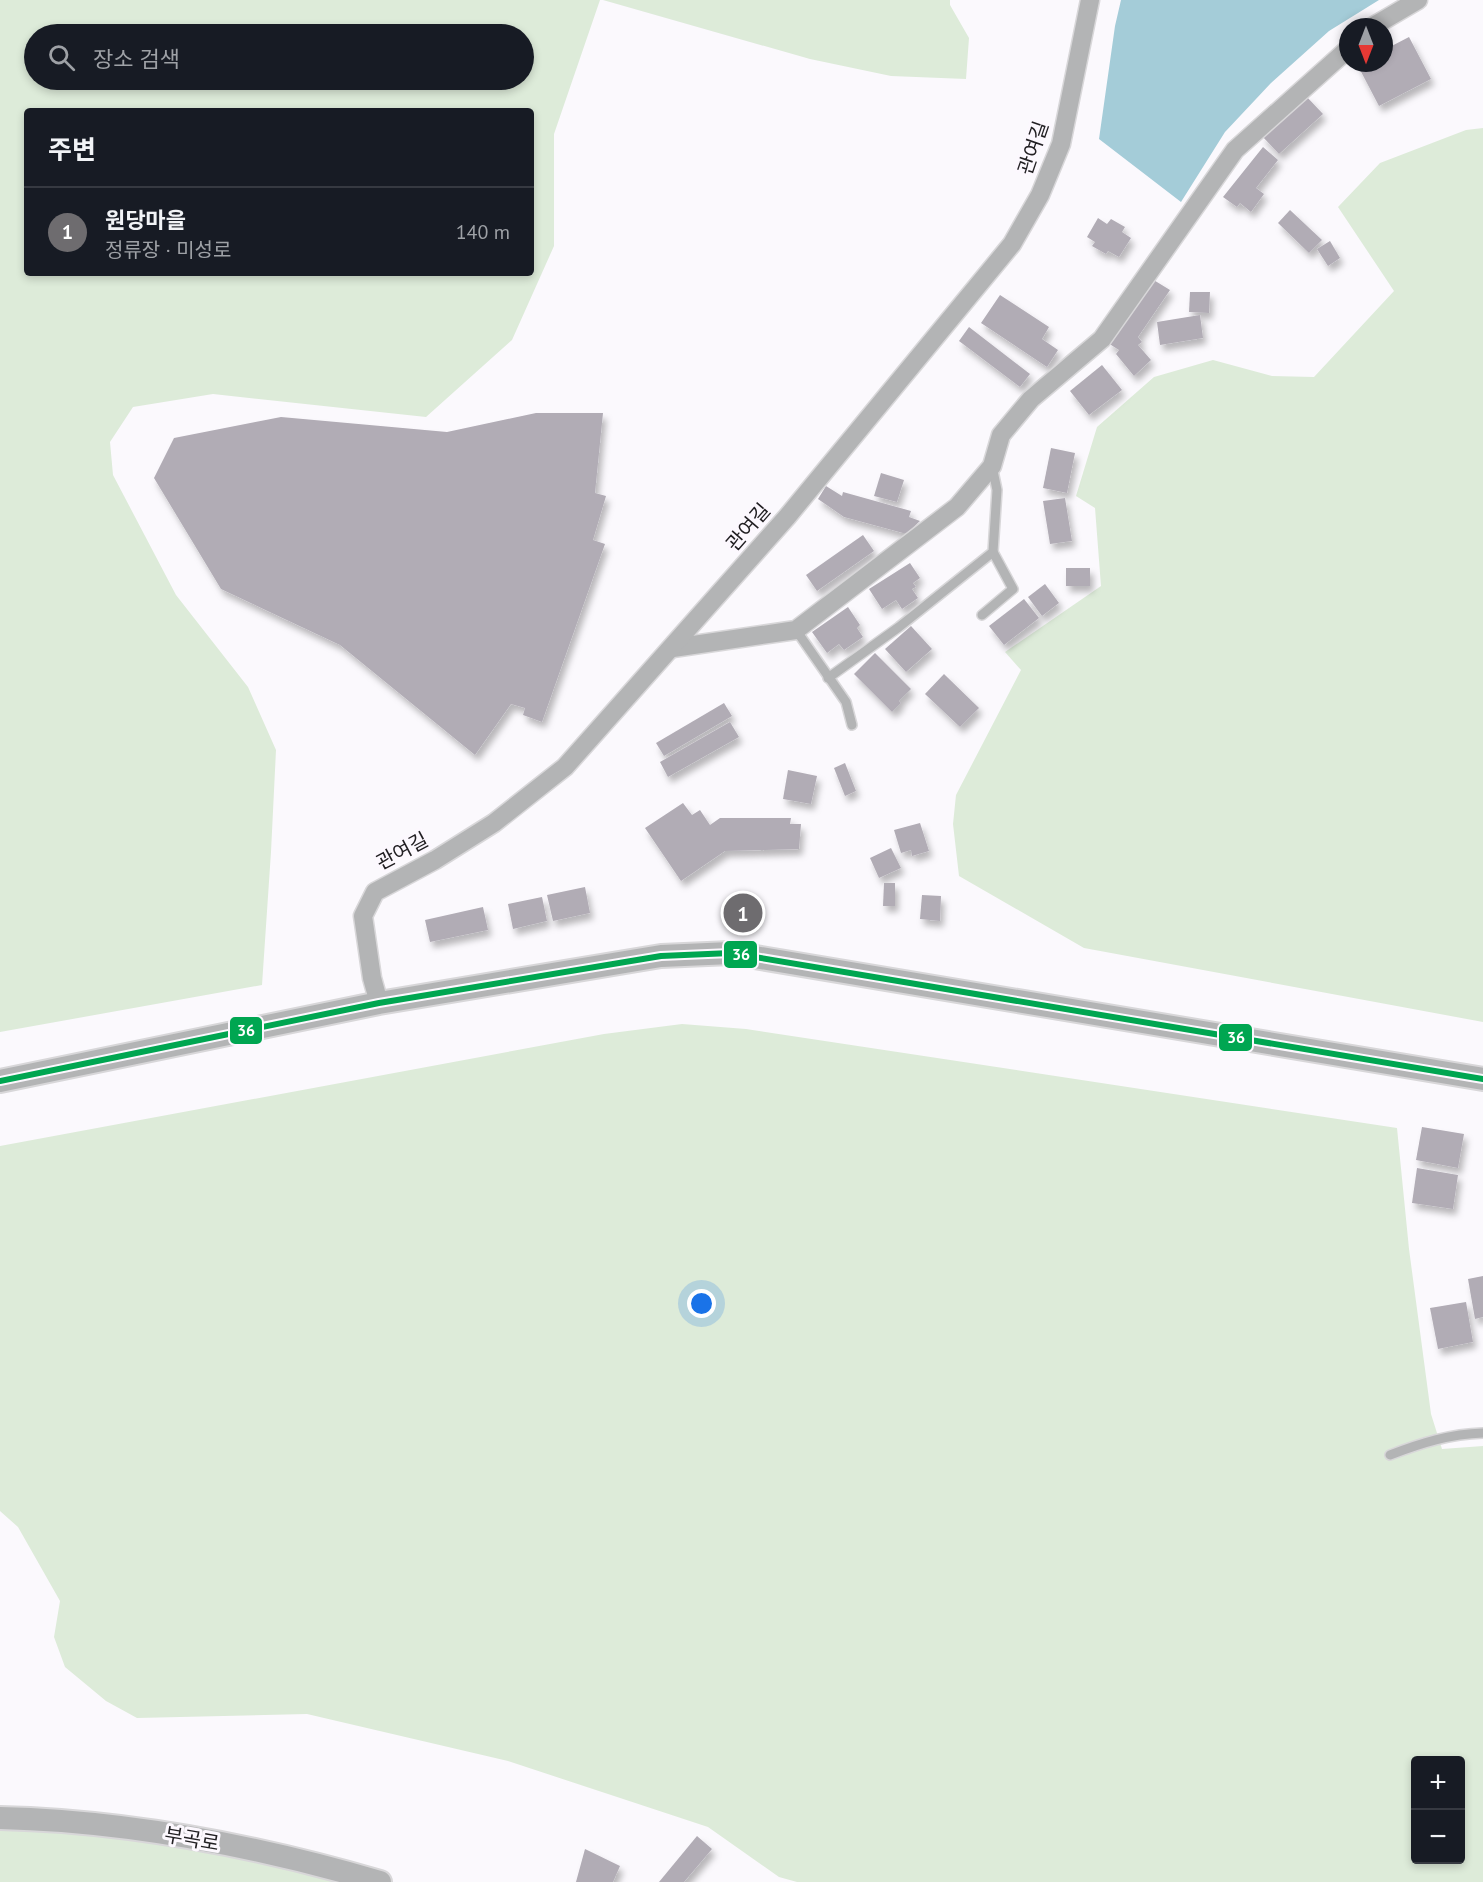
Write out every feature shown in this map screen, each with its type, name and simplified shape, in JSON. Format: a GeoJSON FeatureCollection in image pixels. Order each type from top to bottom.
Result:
{"type":"FeatureCollection","features":[{"type":"Feature","properties":{"kind":"street","name":"관여길"},"geometry":{"type":"LineString","coordinates":[[380,1003],[372,978],[363,916],[375,892],[435,860],[494,823],[565,767],[787,517],[1012,244],[1040,195],[1061,144],[1090,0]]}},
{"type":"Feature","properties":{"kind":"street"},"geometry":{"type":"LineString","coordinates":[[1387,18],[1418,0]]}},
{"type":"Feature","properties":{"kind":"street"},"geometry":{"type":"LineString","coordinates":[[673,648],[796,630],[957,507],[992,466],[1001,435],[1031,399],[1102,339],[1235,150],[1339,56]]}},
{"type":"Feature","properties":{"kind":"street"},"geometry":{"type":"LineString","coordinates":[[0,1081],[380,1003],[661,956],[731,953],[1483,1079]]}},
{"type":"Feature","properties":{"kind":"street","name":"부곡로"},"geometry":{"type":"LineString","coordinates":[[0,1818],[49,1819],[129,1828],[218,1842],[305,1861],[380,1882]]}},
{"type":"Feature","properties":{"kind":"lane"},"geometry":{"type":"LineString","coordinates":[[982,615],[1013,589],[993,552],[997,490],[992,466]]}},
{"type":"Feature","properties":{"kind":"lane"},"geometry":{"type":"LineString","coordinates":[[828,678],[899,627],[993,552]]}},
{"type":"Feature","properties":{"kind":"lane"},"geometry":{"type":"LineString","coordinates":[[796,630],[846,702],[852,725]]}},
{"type":"Feature","properties":{"kind":"lane"},"geometry":{"type":"LineString","coordinates":[[1390,1455],[1432,1440],[1460,1434],[1483,1433]]}},
{"type":"Feature","properties":{"kind":"green space"},"geometry":{"type":"Polygon","coordinates":[[[0,0],[600,0],[554,134],[554,246],[512,340],[426,417],[213,394],[133,407],[110,442],[113,475],[176,595],[248,687],[276,750],[262,985],[0,1032],[0,0]]]}},
{"type":"Feature","properties":{"kind":"green space"},"geometry":{"type":"Polygon","coordinates":[[[603,0],[950,0],[950,5],[969,38],[966,79],[891,76],[810,59],[603,0]]]}},
{"type":"Feature","properties":{"kind":"green space"},"geometry":{"type":"Polygon","coordinates":[[[1483,128],[1483,1022],[1084,948],[959,876],[953,824],[956,795],[1021,670],[1005,652],[1101,586],[1095,508],[1076,496],[1097,427],[1154,377],[1213,360],[1272,376],[1314,377],[1394,291],[1338,207],[1380,163],[1466,130],[1483,128]]]}},
{"type":"Feature","properties":{"kind":"green space"},"geometry":{"type":"Polygon","coordinates":[[[682,1024],[746,1029],[1397,1128],[1409,1249],[1431,1414],[1442,1449],[1483,1446],[1483,1882],[797,1882],[779,1877],[708,1827],[508,1761],[307,1714],[137,1718],[106,1701],[65,1667],[54,1637],[60,1601],[18,1527],[0,1511],[0,1146],[604,1034],[682,1024]]]}},
{"type":"Feature","properties":{"kind":"green space"},"geometry":{"type":"Polygon","coordinates":[[[0,1822],[206,1849],[350,1882],[0,1882],[0,1822]]]}},
{"type":"Feature","properties":{"kind":"water"},"geometry":{"type":"Polygon","coordinates":[[[1121,0],[1379,0],[1350,18],[1339,18],[1339,25],[1271,83],[1225,132],[1181,202],[1099,139],[1115,26],[1121,0]]]}},
{"type":"Feature","properties":{"kind":"building"},"geometry":{"type":"Polygon","coordinates":[[[1409,37],[1431,79],[1379,106],[1361,72],[1393,72],[1393,45],[1409,37]]]}},
{"type":"Feature","properties":{"kind":"building"},"geometry":{"type":"Polygon","coordinates":[[[1306,96],[1323,114],[1279,154],[1262,136],[1306,96]]]}},
{"type":"Feature","properties":{"kind":"building"},"geometry":{"type":"Polygon","coordinates":[[[1263,147],[1278,160],[1256,188],[1264,194],[1251,212],[1240,203],[1237,207],[1223,197],[1263,147]]]}},
{"type":"Feature","properties":{"kind":"building"},"geometry":{"type":"Polygon","coordinates":[[[1290,210],[1322,240],[1309,253],[1278,223],[1290,210]]]}},
{"type":"Feature","properties":{"kind":"building"},"geometry":{"type":"Polygon","coordinates":[[[1098,218],[1107,224],[1111,219],[1125,227],[1122,232],[1131,238],[1119,257],[1108,251],[1106,254],[1092,246],[1095,242],[1087,237],[1098,218]]]}},
{"type":"Feature","properties":{"kind":"building"},"geometry":{"type":"Polygon","coordinates":[[[1330,241],[1340,258],[1328,266],[1317,249],[1330,241]]]}},
{"type":"Feature","properties":{"kind":"building"},"geometry":{"type":"Polygon","coordinates":[[[1152,279],[1170,290],[1138,337],[1142,342],[1138,345],[1151,360],[1134,376],[1116,354],[1119,350],[1108,343],[1152,279]]]}},
{"type":"Feature","properties":{"kind":"building"},"geometry":{"type":"Polygon","coordinates":[[[1190,292],[1210,292],[1209,313],[1189,312],[1190,292]]]}},
{"type":"Feature","properties":{"kind":"building"},"geometry":{"type":"Polygon","coordinates":[[[1000,295],[1049,327],[1042,339],[1058,350],[1047,367],[981,323],[1000,295]]]}},
{"type":"Feature","properties":{"kind":"building"},"geometry":{"type":"Polygon","coordinates":[[[1200,315],[1203,338],[1160,345],[1157,322],[1200,315]]]}},
{"type":"Feature","properties":{"kind":"building"},"geometry":{"type":"Polygon","coordinates":[[[969,327],[1030,374],[1020,387],[959,341],[969,327]]]}},
{"type":"Feature","properties":{"kind":"building"},"geometry":{"type":"Polygon","coordinates":[[[1102,365],[1122,390],[1089,415],[1070,391],[1102,365]]]}},
{"type":"Feature","properties":{"kind":"building"},"geometry":{"type":"Polygon","coordinates":[[[536,413],[603,413],[595,493],[606,496],[593,540],[605,544],[542,722],[523,715],[525,708],[511,704],[475,755],[340,645],[221,589],[154,478],[174,438],[281,417],[447,432],[536,413]]]}},
{"type":"Feature","properties":{"kind":"building"},"geometry":{"type":"Polygon","coordinates":[[[1051,448],[1075,453],[1067,493],[1043,488],[1051,448]]]}},
{"type":"Feature","properties":{"kind":"building"},"geometry":{"type":"Polygon","coordinates":[[[881,473],[904,480],[897,502],[874,496],[881,473]]]}},
{"type":"Feature","properties":{"kind":"building"},"geometry":{"type":"Polygon","coordinates":[[[826,486],[842,496],[843,492],[911,511],[909,517],[920,521],[907,533],[903,533],[844,517],[818,499],[826,486]]]}},
{"type":"Feature","properties":{"kind":"building"},"geometry":{"type":"Polygon","coordinates":[[[1065,498],[1072,541],[1050,544],[1043,501],[1065,498]]]}},
{"type":"Feature","properties":{"kind":"building"},"geometry":{"type":"Polygon","coordinates":[[[863,535],[874,551],[817,591],[806,575],[863,535]]]}},
{"type":"Feature","properties":{"kind":"building"},"geometry":{"type":"Polygon","coordinates":[[[910,563],[920,578],[913,583],[916,587],[912,589],[918,598],[902,609],[896,600],[882,609],[869,589],[910,563]]]}},
{"type":"Feature","properties":{"kind":"building"},"geometry":{"type":"Polygon","coordinates":[[[1066,568],[1090,568],[1090,586],[1066,586],[1066,568]]]}},
{"type":"Feature","properties":{"kind":"building"},"geometry":{"type":"Polygon","coordinates":[[[1045,584],[1059,603],[1042,616],[1028,597],[1045,584]]]}},
{"type":"Feature","properties":{"kind":"building"},"geometry":{"type":"Polygon","coordinates":[[[1024,599],[1039,618],[1004,645],[989,626],[1024,599]]]}},
{"type":"Feature","properties":{"kind":"building"},"geometry":{"type":"Polygon","coordinates":[[[848,607],[860,625],[857,628],[863,637],[844,650],[839,644],[827,653],[812,632],[848,607]]]}},
{"type":"Feature","properties":{"kind":"building"},"geometry":{"type":"Polygon","coordinates":[[[911,626],[932,649],[906,672],[885,649],[911,626]]]}},
{"type":"Feature","properties":{"kind":"building"},"geometry":{"type":"Polygon","coordinates":[[[875,653],[911,689],[892,712],[854,674],[875,653]]]}},
{"type":"Feature","properties":{"kind":"building"},"geometry":{"type":"Polygon","coordinates":[[[944,674],[979,708],[960,727],[925,694],[944,674]]]}},
{"type":"Feature","properties":{"kind":"building"},"geometry":{"type":"Polygon","coordinates":[[[724,703],[732,716],[664,756],[656,743],[724,703]]]}},
{"type":"Feature","properties":{"kind":"building"},"geometry":{"type":"Polygon","coordinates":[[[730,722],[739,737],[668,777],[660,762],[730,722]]]}},
{"type":"Feature","properties":{"kind":"building"},"geometry":{"type":"Polygon","coordinates":[[[845,763],[856,791],[845,796],[834,768],[845,763]]]}},
{"type":"Feature","properties":{"kind":"building"},"geometry":{"type":"Polygon","coordinates":[[[788,770],[817,776],[811,804],[783,799],[788,770]]]}},
{"type":"Feature","properties":{"kind":"building"},"geometry":{"type":"Polygon","coordinates":[[[683,803],[692,815],[700,810],[710,825],[720,818],[791,818],[790,824],[801,824],[799,849],[725,851],[681,881],[645,828],[683,803]]]}},
{"type":"Feature","properties":{"kind":"building"},"geometry":{"type":"Polygon","coordinates":[[[920,823],[929,851],[912,856],[911,850],[901,853],[894,830],[920,823]]]}},
{"type":"Feature","properties":{"kind":"building"},"geometry":{"type":"Polygon","coordinates":[[[891,848],[901,868],[879,878],[870,858],[891,848]]]}},
{"type":"Feature","properties":{"kind":"building"},"geometry":{"type":"Polygon","coordinates":[[[884,883],[895,883],[895,906],[883,906],[884,883]]]}},
{"type":"Feature","properties":{"kind":"building"},"geometry":{"type":"Polygon","coordinates":[[[585,887],[590,913],[553,921],[547,895],[585,887]]]}},
{"type":"Feature","properties":{"kind":"building"},"geometry":{"type":"Polygon","coordinates":[[[922,895],[941,896],[940,921],[920,919],[922,895]]]}},
{"type":"Feature","properties":{"kind":"building"},"geometry":{"type":"Polygon","coordinates":[[[542,897],[547,921],[513,929],[508,904],[542,897]]]}},
{"type":"Feature","properties":{"kind":"building"},"geometry":{"type":"Polygon","coordinates":[[[483,907],[488,930],[430,942],[425,920],[483,907]]]}},
{"type":"Feature","properties":{"kind":"building"},"geometry":{"type":"Polygon","coordinates":[[[1422,1127],[1464,1134],[1458,1168],[1416,1160],[1422,1127]]]}},
{"type":"Feature","properties":{"kind":"building"},"geometry":{"type":"Polygon","coordinates":[[[1417,1168],[1458,1175],[1453,1209],[1412,1203],[1417,1168]]]}},
{"type":"Feature","properties":{"kind":"building"},"geometry":{"type":"Polygon","coordinates":[[[1483,1276],[1483,1317],[1475,1319],[1468,1279],[1483,1276]]]}},
{"type":"Feature","properties":{"kind":"building"},"geometry":{"type":"Polygon","coordinates":[[[1466,1302],[1473,1342],[1438,1349],[1430,1308],[1466,1302]]]}},
{"type":"Feature","properties":{"kind":"building"},"geometry":{"type":"Polygon","coordinates":[[[697,1836],[712,1849],[684,1882],[659,1882],[697,1836]]]}},
{"type":"Feature","properties":{"kind":"building"},"geometry":{"type":"Polygon","coordinates":[[[585,1849],[620,1866],[613,1882],[576,1882],[585,1849]]]}},
{"type":"Feature","properties":{"kind":"transit line","name":"36"},"geometry":{"type":"LineString","coordinates":[[0,1081],[379,1003],[661,956],[731,953],[1483,1079]]}},
{"type":"Feature","properties":{"kind":"place","name":"원당마을"},"geometry":{"type":"Point","coordinates":[743,913]}}]}
